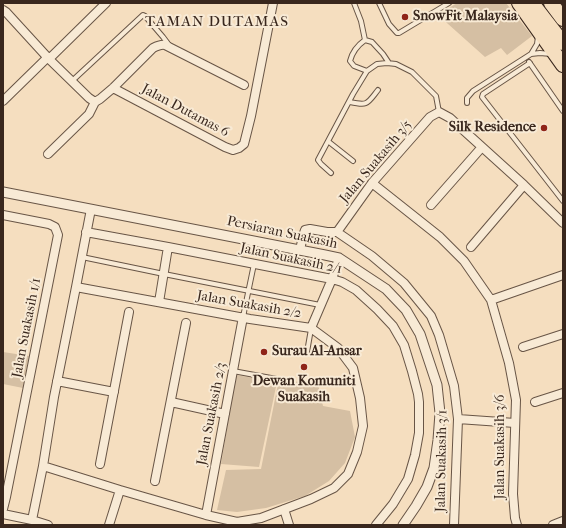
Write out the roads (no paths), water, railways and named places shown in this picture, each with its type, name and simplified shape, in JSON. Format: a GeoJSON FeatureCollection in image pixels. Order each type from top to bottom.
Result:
{"type":"FeatureCollection","features":[{"type":"Feature","properties":{"kind":"highway"},"geometry":{"type":"LineString","coordinates":[[520,3],[540,31],[561,54]]}},
{"type":"Feature","properties":{"kind":"highway"},"geometry":{"type":"LineString","coordinates":[[532,3],[561,54]]}},
{"type":"Feature","properties":{"kind":"highway"},"geometry":{"type":"LineString","coordinates":[[551,3],[563,19]]}},
{"type":"Feature","properties":{"kind":"street"},"geometry":{"type":"LineString","coordinates":[[3,101],[106,3]]}},
{"type":"Feature","properties":{"kind":"street","name":"Jalan Dutamas 6"},"geometry":{"type":"LineString","coordinates":[[113,88],[225,147],[233,150],[239,148],[244,144],[251,116],[273,3]]}},
{"type":"Feature","properties":{"kind":"street"},"geometry":{"type":"LineString","coordinates":[[3,10],[48,58],[95,102]]}},
{"type":"Feature","properties":{"kind":"street"},"geometry":{"type":"LineString","coordinates":[[48,154],[89,114],[95,102],[100,100],[113,88],[153,48],[161,44],[170,47],[244,85]]}},
{"type":"Feature","properties":{"kind":"street"},"geometry":{"type":"LineString","coordinates":[[439,112],[450,118],[524,185],[563,223]]}},
{"type":"Feature","properties":{"kind":"street","name":"Jalan Suakasih 3/5"},"geometry":{"type":"LineString","coordinates":[[337,232],[372,183],[430,117],[439,112]]}},
{"type":"Feature","properties":{"kind":"street"},"geometry":{"type":"LineString","coordinates":[[431,205],[482,147]]}},
{"type":"Feature","properties":{"kind":"street","name":"Jalan Suakasih 3/6"},"geometry":{"type":"LineString","coordinates":[[372,183],[440,237],[464,261],[491,300],[509,363],[516,400],[513,494],[517,525]]}},
{"type":"Feature","properties":{"kind":"street"},"geometry":{"type":"LineString","coordinates":[[471,247],[524,185]]}},
{"type":"Feature","properties":{"kind":"street","name":"Persiaran Suakasih"},"geometry":{"type":"LineString","coordinates":[[3,192],[339,258],[386,289],[406,310],[420,334],[437,385],[440,413],[434,468],[427,486],[403,525]]}},
{"type":"Feature","properties":{"kind":"street"},"geometry":{"type":"LineString","coordinates":[[32,520],[91,209]]}},
{"type":"Feature","properties":{"kind":"street","name":"Jalan Suakasih 1/1"},"geometry":{"type":"LineString","coordinates":[[3,216],[49,224],[55,227],[58,235],[3,509]]}},
{"type":"Feature","properties":{"kind":"street","name":"Jalan Suakasih 3/1"},"geometry":{"type":"LineString","coordinates":[[300,250],[305,230],[310,229],[337,232],[372,256],[404,283],[431,316],[439,335],[454,386],[458,419],[454,525]]}},
{"type":"Feature","properties":{"kind":"street","name":"Jalan Suakasih 2/1"},"geometry":{"type":"LineString","coordinates":[[86,232],[332,279],[342,282],[356,290],[377,309],[393,326],[404,346],[418,394],[419,433],[415,455],[408,479],[393,504],[376,525]]}},
{"type":"Feature","properties":{"kind":"street"},"geometry":{"type":"LineString","coordinates":[[159,302],[168,247]]}},
{"type":"Feature","properties":{"kind":"street"},"geometry":{"type":"LineString","coordinates":[[311,328],[332,279],[339,258]]}},
{"type":"Feature","properties":{"kind":"street"},"geometry":{"type":"LineString","coordinates":[[491,300],[563,275]]}},
{"type":"Feature","properties":{"kind":"street","name":"Jalan Suakasih 2/2"},"geometry":{"type":"LineString","coordinates":[[43,466],[206,515],[237,522],[260,518],[311,499],[334,488],[348,474],[357,452],[362,426],[360,398],[353,368],[338,348],[311,328],[76,287]]}},
{"type":"Feature","properties":{"kind":"street"},"geometry":{"type":"LineString","coordinates":[[100,464],[129,312]]}},
{"type":"Feature","properties":{"kind":"street","name":"Jalan Suakasih 2/3"},"geometry":{"type":"LineString","coordinates":[[206,515],[243,317]]}},
{"type":"Feature","properties":{"kind":"street"},"geometry":{"type":"LineString","coordinates":[[155,481],[186,323]]}},
{"type":"Feature","properties":{"kind":"street"},"geometry":{"type":"LineString","coordinates":[[523,347],[563,334]]}},
{"type":"Feature","properties":{"kind":"street"},"geometry":{"type":"LineString","coordinates":[[57,382],[114,392]]}},
{"type":"Feature","properties":{"kind":"street"},"geometry":{"type":"LineString","coordinates":[[535,402],[563,393]]}},
{"type":"Feature","properties":{"kind":"street"},"geometry":{"type":"LineString","coordinates":[[171,402],[225,414]]}},
{"type":"Feature","properties":{"kind":"street"},"geometry":{"type":"LineString","coordinates":[[458,419],[515,423]]}},
{"type":"Feature","properties":{"kind":"street"},"geometry":{"type":"LineString","coordinates":[[110,525],[120,490]]}},
{"type":"Feature","properties":{"kind":"street"},"geometry":{"type":"LineString","coordinates":[[284,509],[289,525]]}},
{"type":"Feature","properties":{"kind":"street"},"geometry":{"type":"LineString","coordinates":[[3,514],[48,525]]}},
{"type":"Feature","properties":{"kind":"street"},"geometry":{"type":"LineString","coordinates":[[553,525],[563,521]]}},
{"type":"Feature","properties":{"kind":"lane"},"geometry":{"type":"LineString","coordinates":[[354,3],[361,21],[365,40]]}},
{"type":"Feature","properties":{"kind":"lane"},"geometry":{"type":"LineString","coordinates":[[379,3],[388,24],[397,33],[399,33],[449,3]]}},
{"type":"Feature","properties":{"kind":"lane"},"geometry":{"type":"LineString","coordinates":[[72,81],[142,16],[145,16],[170,47]]}},
{"type":"Feature","properties":{"kind":"lane"},"geometry":{"type":"LineString","coordinates":[[467,102],[467,98],[473,91],[531,54],[540,31]]}},
{"type":"Feature","properties":{"kind":"lane"},"geometry":{"type":"LineString","coordinates":[[365,40],[372,42],[389,63]]}},
{"type":"Feature","properties":{"kind":"lane"},"geometry":{"type":"LineString","coordinates":[[365,40],[360,44],[350,61],[354,66],[367,71]]}},
{"type":"Feature","properties":{"kind":"lane"},"geometry":{"type":"LineString","coordinates":[[531,54],[540,52],[561,54]]}},
{"type":"Feature","properties":{"kind":"lane"},"geometry":{"type":"LineString","coordinates":[[526,58],[563,111]]}},
{"type":"Feature","properties":{"kind":"lane"},"geometry":{"type":"LineString","coordinates":[[530,63],[482,96],[563,201]]}},
{"type":"Feature","properties":{"kind":"lane"},"geometry":{"type":"LineString","coordinates":[[331,173],[318,160],[367,71],[377,64],[396,64],[412,72],[436,96],[439,112]]}},
{"type":"Feature","properties":{"kind":"lane"},"geometry":{"type":"LineString","coordinates":[[350,102],[361,105],[366,104],[378,90]]}},
{"type":"Feature","properties":{"kind":"lane"},"geometry":{"type":"LineString","coordinates":[[329,142],[353,161]]}},
{"type":"Feature","properties":{"kind":"lane"},"geometry":{"type":"LineString","coordinates":[[82,257],[320,305]]}},
{"type":"Feature","properties":{"kind":"lane"},"geometry":{"type":"LineString","coordinates":[[243,317],[254,264]]}},
{"type":"Feature","properties":{"kind":"lane"},"geometry":{"type":"LineString","coordinates":[[307,352],[311,328]]}},
{"type":"Feature","properties":{"kind":"lane"},"geometry":{"type":"LineString","coordinates":[[233,371],[282,380]]}},
{"type":"Feature","properties":{"kind":"place","name":"SnowFit Malaysia"},"geometry":{"type":"Point","coordinates":[405,17]}},
{"type":"Feature","properties":{"kind":"place","name":"Silk Residence"},"geometry":{"type":"Point","coordinates":[544,128]}},
{"type":"Feature","properties":{"kind":"place","name":"Surau Al-Ansar"},"geometry":{"type":"Point","coordinates":[264,352]}},
{"type":"Feature","properties":{"kind":"place","name":"Dewan Komuniti Suakasih"},"geometry":{"type":"Point","coordinates":[304,367]}},
{"type":"Feature","properties":{"kind":"district","name":"TAMAN DUTAMAS"},"geometry":{"type":"Point","coordinates":[217,22]}}]}
